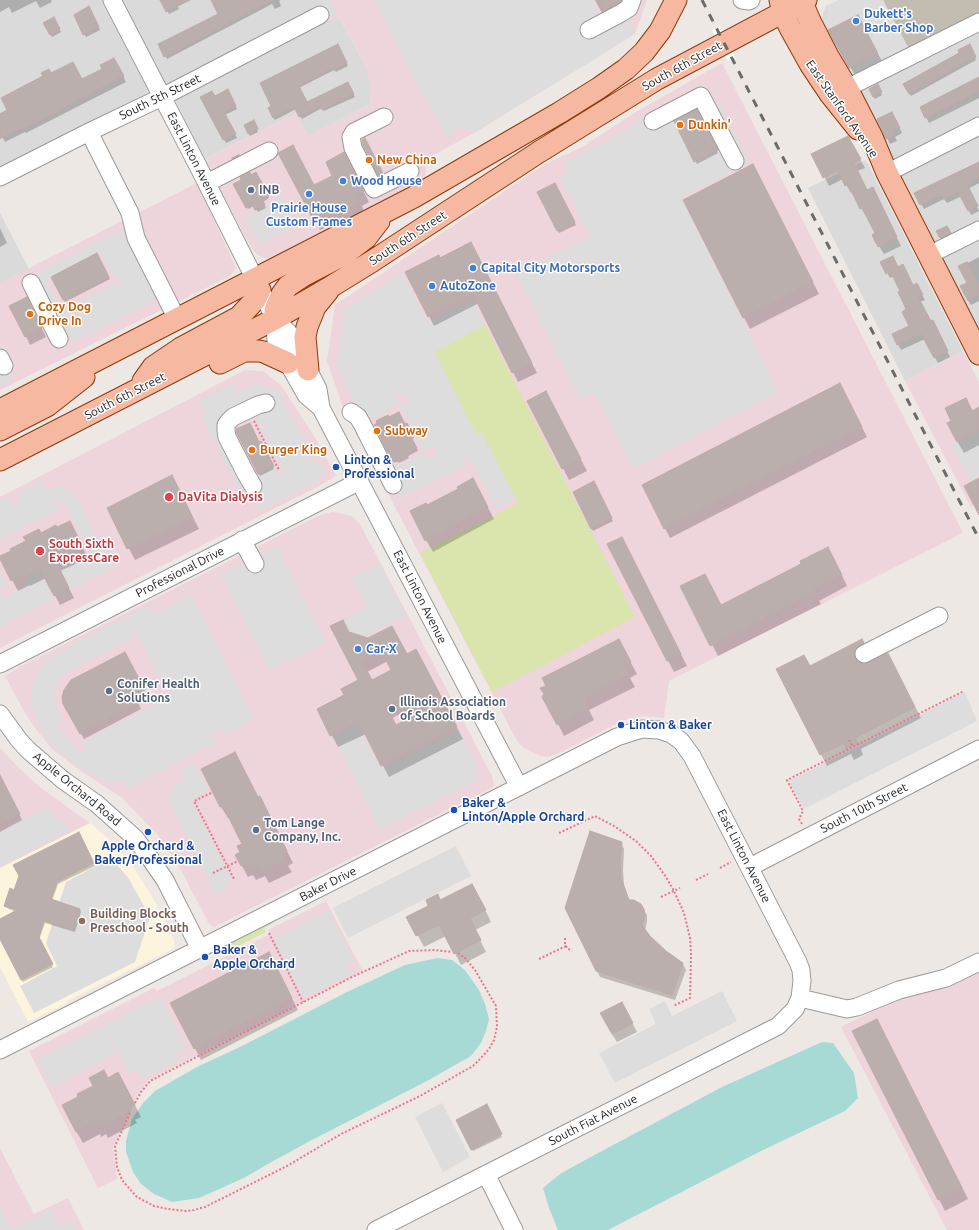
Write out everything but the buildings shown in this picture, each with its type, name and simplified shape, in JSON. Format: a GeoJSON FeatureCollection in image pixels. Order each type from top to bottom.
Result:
{"type":"FeatureCollection","features":[{"type":"Feature","properties":{"kind":"main road"},"geometry":{"type":"LineString","coordinates":[[0,410],[177,320],[258,285],[559,113],[600,88],[644,52],[660,31],[676,0]]}},
{"type":"Feature","properties":{"kind":"main road","name":"South 6th Street"},"geometry":{"type":"LineString","coordinates":[[0,460],[275,319],[332,286],[539,152],[650,83],[709,50],[782,6],[803,1]]}},
{"type":"Feature","properties":{"kind":"main road","name":"East Stanford Avenue"},"geometry":{"type":"LineString","coordinates":[[803,1],[828,56],[847,88],[872,137],[887,173],[929,255],[976,341]]}},
{"type":"Feature","properties":{"kind":"main road","name":"East Stanford Avenue"},"geometry":{"type":"LineString","coordinates":[[782,6],[800,47],[819,78],[830,94],[856,125],[887,173]]}},
{"type":"Feature","properties":{"kind":"main road"},"geometry":{"type":"LineString","coordinates":[[275,319],[277,305],[288,286],[303,276],[345,254],[366,238],[389,210]]}},
{"type":"Feature","properties":{"kind":"main road"},"geometry":{"type":"LineString","coordinates":[[137,390],[153,368],[181,348],[240,317],[255,300],[258,285]]}},
{"type":"Feature","properties":{"kind":"main road"},"geometry":{"type":"LineString","coordinates":[[308,370],[306,337],[307,327],[316,307],[332,286]]}},
{"type":"Feature","properties":{"kind":"main road"},"geometry":{"type":"LineString","coordinates":[[0,430],[47,406],[122,347]]}},
{"type":"Feature","properties":{"kind":"main road"},"geometry":{"type":"LineString","coordinates":[[85,417],[124,410],[244,351],[264,352],[288,363]]}},
{"type":"Feature","properties":{"kind":"main road"},"geometry":{"type":"LineString","coordinates":[[0,469],[24,447]]}},
{"type":"Feature","properties":{"kind":"street","name":"East Linton Avenue"},"geometry":{"type":"LineString","coordinates":[[112,0],[207,183],[275,319],[290,334],[318,389],[321,408],[519,787]]}},
{"type":"Feature","properties":{"kind":"street"},"geometry":{"type":"LineString","coordinates":[[589,30],[625,11],[632,0]]}},
{"type":"Feature","properties":{"kind":"street"},"geometry":{"type":"LineString","coordinates":[[742,0],[751,0]]}},
{"type":"Feature","properties":{"kind":"street","name":"South 5th Street"},"geometry":{"type":"LineString","coordinates":[[0,177],[162,97],[320,15]]}},
{"type":"Feature","properties":{"kind":"street"},"geometry":{"type":"LineString","coordinates":[[847,88],[979,22]]}},
{"type":"Feature","properties":{"kind":"street"},"geometry":{"type":"LineString","coordinates":[[653,121],[701,96],[734,161]]}},
{"type":"Feature","properties":{"kind":"street"},"geometry":{"type":"LineString","coordinates":[[384,117],[354,132],[351,137],[353,148],[378,187],[389,210]]}},
{"type":"Feature","properties":{"kind":"street"},"geometry":{"type":"LineString","coordinates":[[887,173],[979,126]]}},
{"type":"Feature","properties":{"kind":"street"},"geometry":{"type":"LineString","coordinates":[[89,132],[130,213],[136,238],[177,320]]}},
{"type":"Feature","properties":{"kind":"street"},"geometry":{"type":"LineString","coordinates":[[207,183],[269,151]]}},
{"type":"Feature","properties":{"kind":"street"},"geometry":{"type":"LineString","coordinates":[[378,187],[407,173],[414,197]]}},
{"type":"Feature","properties":{"kind":"street"},"geometry":{"type":"LineString","coordinates":[[929,255],[979,230]]}},
{"type":"Feature","properties":{"kind":"street"},"geometry":{"type":"LineString","coordinates":[[31,283],[59,339]]}},
{"type":"Feature","properties":{"kind":"street","name":"East Linton Avenue"},"geometry":{"type":"LineString","coordinates":[[275,319],[276,342],[306,395],[321,408]]}},
{"type":"Feature","properties":{"kind":"street"},"geometry":{"type":"LineString","coordinates":[[254,486],[246,474],[227,437],[226,425],[228,421],[233,418],[258,405],[266,403]]}},
{"type":"Feature","properties":{"kind":"street"},"geometry":{"type":"LineString","coordinates":[[350,412],[358,417],[393,485]]}},
{"type":"Feature","properties":{"kind":"street","name":"Professional Drive"},"geometry":{"type":"LineString","coordinates":[[0,664],[360,481]]}},
{"type":"Feature","properties":{"kind":"street"},"geometry":{"type":"LineString","coordinates":[[242,540],[255,564]]}},
{"type":"Feature","properties":{"kind":"street"},"geometry":{"type":"LineString","coordinates":[[864,654],[939,616]]}},
{"type":"Feature","properties":{"kind":"street","name":"Apple Orchard Road"},"geometry":{"type":"LineString","coordinates":[[0,714],[9,728],[28,750],[63,780],[97,804],[135,838],[148,854],[165,880],[200,949]]}},
{"type":"Feature","properties":{"kind":"street","name":"Baker Drive"},"geometry":{"type":"LineString","coordinates":[[0,1050],[624,734],[642,729],[659,730]]}},
{"type":"Feature","properties":{"kind":"street","name":"East Linton Avenue"},"geometry":{"type":"LineString","coordinates":[[659,730],[671,734],[681,741],[692,756],[798,962],[801,970],[802,981],[800,998]]}},
{"type":"Feature","properties":{"kind":"street","name":"South 10th Street"},"geometry":{"type":"LineString","coordinates":[[750,867],[979,749]]}},
{"type":"Feature","properties":{"kind":"street"},"geometry":{"type":"LineString","coordinates":[[800,998],[848,1009],[857,1007],[899,990],[946,978],[979,962]]}},
{"type":"Feature","properties":{"kind":"street","name":"South Fiat Avenue"},"geometry":{"type":"LineString","coordinates":[[376,1230],[778,1026],[795,1009],[800,998]]}},
{"type":"Feature","properties":{"kind":"street"},"geometry":{"type":"LineString","coordinates":[[486,1174],[514,1230]]}},
{"type":"Feature","properties":{"kind":"path"},"geometry":{"type":"LineString","coordinates":[[253,419],[279,470]]}},
{"type":"Feature","properties":{"kind":"path"},"geometry":{"type":"LineString","coordinates":[[802,824],[799,819],[803,810],[787,780],[964,691]]}},
{"type":"Feature","properties":{"kind":"path"},"geometry":{"type":"LineString","coordinates":[[849,740],[853,747]]}},
{"type":"Feature","properties":{"kind":"path"},"geometry":{"type":"LineString","coordinates":[[211,792],[194,801],[234,879]]}},
{"type":"Feature","properties":{"kind":"path"},"geometry":{"type":"LineString","coordinates":[[559,833],[594,816],[614,826],[636,841],[658,866],[674,891],[687,925],[691,944],[692,964],[690,998],[673,1006]]}},
{"type":"Feature","properties":{"kind":"path"},"geometry":{"type":"LineString","coordinates":[[213,873],[238,861]]}},
{"type":"Feature","properties":{"kind":"path"},"geometry":{"type":"LineString","coordinates":[[720,868],[734,861]]}},
{"type":"Feature","properties":{"kind":"path"},"geometry":{"type":"LineString","coordinates":[[696,880],[708,874]]}},
{"type":"Feature","properties":{"kind":"path"},"geometry":{"type":"LineString","coordinates":[[661,897],[680,888]]}},
{"type":"Feature","properties":{"kind":"path"},"geometry":{"type":"LineString","coordinates":[[268,933],[303,1002]]}},
{"type":"Feature","properties":{"kind":"path"},"geometry":{"type":"LineString","coordinates":[[565,938],[566,946],[572,951]]}},
{"type":"Feature","properties":{"kind":"path"},"geometry":{"type":"LineString","coordinates":[[539,959],[566,946]]}},
{"type":"Feature","properties":{"kind":"path"},"geometry":{"type":"LineString","coordinates":[[135,1103],[150,1080],[352,977],[409,951],[434,950],[452,952]]}},
{"type":"Feature","properties":{"kind":"path"},"geometry":{"type":"LineString","coordinates":[[130,1113],[115,1146],[117,1167],[122,1180],[137,1197],[154,1206],[168,1209],[186,1210],[194,1210],[205,1207],[286,1166],[341,1134],[420,1096],[473,1066],[480,1059],[489,1049],[494,1040],[497,1027],[496,1006],[475,970],[465,958],[458,954]]}},
{"type":"Feature","properties":{"kind":"shaded area"},"geometry":{"type":"Polygon","coordinates":[[[0,0],[319,0],[338,15],[368,71],[371,104],[308,136],[296,113],[204,159],[168,85],[0,170],[0,0]]]}},
{"type":"Feature","properties":{"kind":"shaded area"},"geometry":{"type":"Polygon","coordinates":[[[319,0],[647,0],[635,34],[476,132],[428,158],[425,177],[420,182],[271,259],[264,258],[252,249],[204,159],[296,113],[308,136],[371,104],[368,71],[339,16],[329,20],[319,0]]]}},
{"type":"Feature","properties":{"kind":"shaded area"},"geometry":{"type":"Polygon","coordinates":[[[319,0],[329,0],[337,14],[328,19],[319,0]]]}},
{"type":"Feature","properties":{"kind":"shaded area"},"geometry":{"type":"Polygon","coordinates":[[[374,0],[593,0],[602,18],[621,7],[635,33],[600,56],[477,130],[474,131],[457,127],[449,138],[416,83],[374,0]]]}},
{"type":"Feature","properties":{"kind":"shaded area"},"geometry":{"type":"Polygon","coordinates":[[[839,0],[979,0],[979,329],[824,22],[822,17],[826,6],[839,0]]]}},
{"type":"Feature","properties":{"kind":"shaded area"},"geometry":{"type":"Polygon","coordinates":[[[841,0],[883,0],[911,53],[855,83],[848,70],[878,54],[858,14],[828,29],[824,20],[830,15],[827,7],[841,0]]]}},
{"type":"Feature","properties":{"kind":"shaded area"},"geometry":{"type":"Polygon","coordinates":[[[883,0],[979,0],[979,18],[911,53],[883,0]]]}},
{"type":"Feature","properties":{"kind":"shaded area"},"geometry":{"type":"Polygon","coordinates":[[[722,63],[963,533],[669,681],[664,718],[643,716],[624,720],[559,753],[548,757],[540,756],[524,748],[517,741],[343,407],[327,361],[335,305],[547,163],[582,147],[636,112],[722,63]]]}},
{"type":"Feature","properties":{"kind":"shaded area"},"geometry":{"type":"Polygon","coordinates":[[[700,85],[712,108],[720,104],[749,163],[681,198],[778,392],[634,469],[594,393],[581,400],[516,273],[590,236],[560,177],[569,172],[564,163],[621,133],[641,118],[700,85]]]}},
{"type":"Feature","properties":{"kind":"shaded area"},"geometry":{"type":"Polygon","coordinates":[[[866,160],[963,351],[905,381],[808,188],[866,160]]]}},
{"type":"Feature","properties":{"kind":"shaded area"},"geometry":{"type":"Polygon","coordinates":[[[197,183],[236,268],[230,276],[0,390],[0,283],[197,183]]]}},
{"type":"Feature","properties":{"kind":"shaded area"},"geometry":{"type":"Polygon","coordinates":[[[282,197],[287,206],[293,227],[259,244],[244,217],[282,197]]]}},
{"type":"Feature","properties":{"kind":"shaded area"},"geometry":{"type":"Polygon","coordinates":[[[0,213],[29,269],[0,283],[0,213]]]}},
{"type":"Feature","properties":{"kind":"shaded area"},"geometry":{"type":"Polygon","coordinates":[[[123,228],[159,299],[74,341],[65,331],[35,274],[123,228]],[[100,251],[46,279],[62,310],[116,283],[119,289],[122,288],[115,274],[112,275],[100,251]]]}},
{"type":"Feature","properties":{"kind":"shaded area"},"geometry":{"type":"Polygon","coordinates":[[[402,273],[427,322],[472,299],[485,325],[434,352],[476,434],[481,432],[516,499],[497,509],[468,455],[463,458],[467,464],[402,498],[388,469],[423,452],[428,460],[436,455],[432,446],[423,451],[401,405],[409,401],[405,392],[396,396],[400,404],[368,421],[360,414],[336,366],[344,309],[402,273]]]}},
{"type":"Feature","properties":{"kind":"shaded area"},"geometry":{"type":"Polygon","coordinates":[[[963,351],[979,382],[979,503],[971,507],[905,381],[963,351]]]}},
{"type":"Feature","properties":{"kind":"shaded area"},"geometry":{"type":"Polygon","coordinates":[[[3,360],[12,380],[0,386],[0,362],[3,360]]]}},
{"type":"Feature","properties":{"kind":"shaded area"},"geometry":{"type":"Polygon","coordinates":[[[245,370],[263,371],[281,385],[315,438],[336,476],[0,648],[0,497],[245,370]]]}},
{"type":"Feature","properties":{"kind":"shaded area"},"geometry":{"type":"Polygon","coordinates":[[[232,384],[237,393],[258,384],[278,389],[314,462],[310,464],[311,465],[320,461],[326,474],[317,479],[318,481],[259,511],[250,491],[240,489],[236,486],[206,425],[203,410],[198,401],[232,384]],[[256,411],[228,426],[251,478],[275,466],[279,475],[291,469],[290,467],[281,471],[254,418],[263,414],[256,411]]]}},
{"type":"Feature","properties":{"kind":"shaded area"},"geometry":{"type":"Polygon","coordinates":[[[979,432],[979,476],[970,481],[952,445],[979,432]]]}},
{"type":"Feature","properties":{"kind":"shaded area"},"geometry":{"type":"Polygon","coordinates":[[[43,481],[47,489],[60,486],[65,487],[76,497],[112,568],[0,627],[0,592],[3,598],[23,587],[29,575],[66,556],[83,562],[88,558],[89,551],[65,504],[59,500],[54,502],[58,510],[0,540],[0,502],[9,498],[13,506],[21,502],[17,494],[43,481]]]}},
{"type":"Feature","properties":{"kind":"shaded area"},"geometry":{"type":"Polygon","coordinates":[[[333,512],[353,517],[360,524],[492,776],[494,784],[493,787],[214,927],[209,924],[181,870],[157,834],[121,797],[78,769],[52,749],[25,713],[5,676],[21,666],[320,515],[333,512]]]}},
{"type":"Feature","properties":{"kind":"shaded area"},"geometry":{"type":"Polygon","coordinates":[[[277,546],[326,642],[269,670],[220,574],[277,546]]]}},
{"type":"Feature","properties":{"kind":"shaded area"},"geometry":{"type":"Polygon","coordinates":[[[380,564],[406,615],[365,636],[353,632],[351,633],[344,620],[367,607],[351,577],[380,564]]]}},
{"type":"Feature","properties":{"kind":"shaded area"},"geometry":{"type":"Polygon","coordinates":[[[0,571],[7,585],[0,589],[0,571]]]}},
{"type":"Feature","properties":{"kind":"shaded area"},"geometry":{"type":"Polygon","coordinates":[[[191,595],[254,720],[226,734],[223,727],[212,732],[217,743],[127,789],[124,781],[113,782],[104,780],[80,768],[54,748],[47,739],[33,711],[31,699],[32,687],[36,673],[41,666],[57,653],[148,605],[153,614],[191,595]],[[133,628],[132,630],[135,637],[64,673],[55,684],[53,698],[63,720],[57,723],[57,726],[81,752],[84,752],[85,749],[82,742],[173,694],[166,679],[161,681],[135,629],[133,628]]]}},
{"type":"Feature","properties":{"kind":"shaded area"},"geometry":{"type":"Polygon","coordinates":[[[965,692],[977,721],[804,809],[789,781],[965,692]]]}},
{"type":"Feature","properties":{"kind":"shaded area"},"geometry":{"type":"Polygon","coordinates":[[[358,724],[381,768],[459,730],[476,765],[478,780],[380,830],[333,736],[358,724]]]}},
{"type":"Feature","properties":{"kind":"shaded area"},"geometry":{"type":"Polygon","coordinates":[[[0,748],[41,788],[90,823],[0,868],[0,748]]]}},
{"type":"Feature","properties":{"kind":"shaded area"},"geometry":{"type":"Polygon","coordinates":[[[196,763],[209,791],[192,800],[233,881],[224,885],[226,890],[216,895],[170,803],[170,796],[174,786],[185,779],[181,770],[196,763]]]}},
{"type":"Feature","properties":{"kind":"shaded area"},"geometry":{"type":"Polygon","coordinates":[[[47,807],[52,814],[72,829],[0,866],[0,831],[47,807]]]}},
{"type":"Feature","properties":{"kind":"shaded area","name":"Building Blocks Preschool - South"},"geometry":{"type":"Polygon","coordinates":[[[90,823],[111,841],[134,868],[155,902],[174,940],[175,947],[28,1022],[0,967],[0,868],[90,823]]]}},
{"type":"Feature","properties":{"kind":"shaded area"},"geometry":{"type":"Polygon","coordinates":[[[456,846],[471,876],[348,938],[333,908],[456,846]]]}},
{"type":"Feature","properties":{"kind":"shaded area"},"geometry":{"type":"Polygon","coordinates":[[[111,858],[129,879],[150,917],[135,962],[34,1013],[20,986],[57,966],[46,943],[66,882],[111,858]]]}},
{"type":"Feature","properties":{"kind":"shaded area"},"geometry":{"type":"Polygon","coordinates":[[[326,901],[363,971],[147,1081],[137,1096],[113,1147],[117,1179],[98,1188],[29,1051],[154,988],[157,991],[270,934],[268,930],[326,901]]]}},
{"type":"Feature","properties":{"kind":"shaded area"},"geometry":{"type":"Polygon","coordinates":[[[329,910],[355,961],[347,966],[351,974],[303,999],[272,939],[329,910]]]}},
{"type":"Feature","properties":{"kind":"shaded area"},"geometry":{"type":"Polygon","coordinates":[[[979,971],[979,1230],[947,1230],[841,1027],[899,998],[948,986],[979,971]]]}},
{"type":"Feature","properties":{"kind":"shaded area"},"geometry":{"type":"Polygon","coordinates":[[[722,991],[737,1021],[615,1083],[599,1053],[656,1024],[649,1009],[665,1001],[672,1016],[722,991]]]}},
{"type":"Feature","properties":{"kind":"shaded area"},"geometry":{"type":"Polygon","coordinates":[[[160,996],[186,1047],[176,1052],[180,1060],[143,1079],[138,1070],[129,1074],[104,1025],[160,996]]]}},
{"type":"Feature","properties":{"kind":"shaded area"},"geometry":{"type":"Polygon","coordinates":[[[103,1026],[117,1053],[52,1087],[37,1059],[103,1026]]]}},
{"type":"Feature","properties":{"kind":"shaded area"},"geometry":{"type":"Polygon","coordinates":[[[442,1103],[470,1157],[443,1172],[415,1117],[442,1103]]]}},
{"type":"Feature","properties":{"kind":"shaded area"},"geometry":{"type":"Polygon","coordinates":[[[0,1148],[34,1214],[68,1198],[84,1230],[0,1230],[0,1148]]]}},
{"type":"Feature","properties":{"kind":"shaded area"},"geometry":{"type":"Polygon","coordinates":[[[0,1207],[12,1230],[0,1230],[0,1207]]]}},
{"type":"Feature","properties":{"kind":"shaded area"},"geometry":{"type":"Polygon","coordinates":[[[51,1210],[60,1227],[72,1221],[76,1230],[12,1230],[51,1210]]]}},
{"type":"Feature","properties":{"kind":"green space"},"geometry":{"type":"Polygon","coordinates":[[[485,325],[635,617],[492,692],[420,553],[518,503],[481,432],[476,434],[434,351],[485,325]]]}},
{"type":"Feature","properties":{"kind":"green space"},"geometry":{"type":"Polygon","coordinates":[[[271,922],[274,923],[264,928],[266,932],[227,952],[224,946],[271,922]]]}},
{"type":"Feature","properties":{"kind":"water"},"geometry":{"type":"Polygon","coordinates":[[[438,958],[452,960],[465,970],[479,990],[485,1004],[489,1019],[486,1031],[481,1043],[471,1056],[427,1081],[308,1142],[244,1178],[199,1198],[172,1202],[154,1194],[141,1184],[133,1172],[126,1152],[126,1141],[132,1119],[143,1103],[155,1091],[197,1067],[242,1046],[347,992],[405,965],[438,958]]]}},
{"type":"Feature","properties":{"kind":"water"},"geometry":{"type":"Polygon","coordinates":[[[822,1042],[833,1043],[854,1073],[858,1098],[845,1111],[761,1151],[608,1230],[558,1230],[543,1188],[560,1174],[722,1087],[822,1042]]]}},
{"type":"Feature","properties":{"kind":"pier"},"geometry":{"type":"Polygon","coordinates":[[[720,26],[735,57],[728,61],[712,30],[720,26]]]}},
{"type":"Feature","properties":{"kind":"railway"},"geometry":{"type":"LineString","coordinates":[[702,0],[979,539]]}},
{"type":"Feature","properties":{"kind":"place","name":"Dukett's Barber Shop"},"geometry":{"type":"Point","coordinates":[856,21]}},
{"type":"Feature","properties":{"kind":"place","name":"Dunkin'"},"geometry":{"type":"Point","coordinates":[680,125]}},
{"type":"Feature","properties":{"kind":"place","name":"New China"},"geometry":{"type":"Point","coordinates":[369,160]}},
{"type":"Feature","properties":{"kind":"place","name":"Wood House"},"geometry":{"type":"Point","coordinates":[343,181]}},
{"type":"Feature","properties":{"kind":"place","name":"INB"},"geometry":{"type":"Point","coordinates":[251,190]}},
{"type":"Feature","properties":{"kind":"place","name":"Prairie House Custom Frames"},"geometry":{"type":"Point","coordinates":[309,194]}},
{"type":"Feature","properties":{"kind":"place","name":"Capital City Motorsports"},"geometry":{"type":"Point","coordinates":[473,268]}},
{"type":"Feature","properties":{"kind":"place","name":"AutoZone"},"geometry":{"type":"Point","coordinates":[432,286]}},
{"type":"Feature","properties":{"kind":"place","name":"Cozy Dog Drive In"},"geometry":{"type":"Point","coordinates":[30,314]}},
{"type":"Feature","properties":{"kind":"place","name":"Subway"},"geometry":{"type":"Point","coordinates":[377,431]}},
{"type":"Feature","properties":{"kind":"place","name":"Burger King"},"geometry":{"type":"Point","coordinates":[252,450]}},
{"type":"Feature","properties":{"kind":"place","name":"Linton & Professional"},"geometry":{"type":"Point","coordinates":[336,467]}},
{"type":"Feature","properties":{"kind":"place","name":"DaVita Dialysis"},"geometry":{"type":"Point","coordinates":[169,497]}},
{"type":"Feature","properties":{"kind":"place","name":"South Sixth ExpressCare"},"geometry":{"type":"Point","coordinates":[40,551]}},
{"type":"Feature","properties":{"kind":"place","name":"Car-X"},"geometry":{"type":"Point","coordinates":[358,649]}},
{"type":"Feature","properties":{"kind":"place","name":"Conifer Health Solutions"},"geometry":{"type":"Point","coordinates":[109,691]}},
{"type":"Feature","properties":{"kind":"place","name":"Illinois Association of School Boards"},"geometry":{"type":"Point","coordinates":[392,709]}},
{"type":"Feature","properties":{"kind":"place","name":"Linton & Baker"},"geometry":{"type":"Point","coordinates":[621,725]}},
{"type":"Feature","properties":{"kind":"place","name":"Baker & Linton/Apple Orchard"},"geometry":{"type":"Point","coordinates":[454,810]}},
{"type":"Feature","properties":{"kind":"place","name":"Tom Lange Company, Inc."},"geometry":{"type":"Point","coordinates":[256,830]}},
{"type":"Feature","properties":{"kind":"place","name":"Apple Orchard & Baker/Professional"},"geometry":{"type":"Point","coordinates":[148,832]}},
{"type":"Feature","properties":{"kind":"place","name":"Building Blocks Preschool - South"},"geometry":{"type":"Point","coordinates":[82,921]}},
{"type":"Feature","properties":{"kind":"place","name":"Baker & Apple Orchard"},"geometry":{"type":"Point","coordinates":[205,957]}}]}
